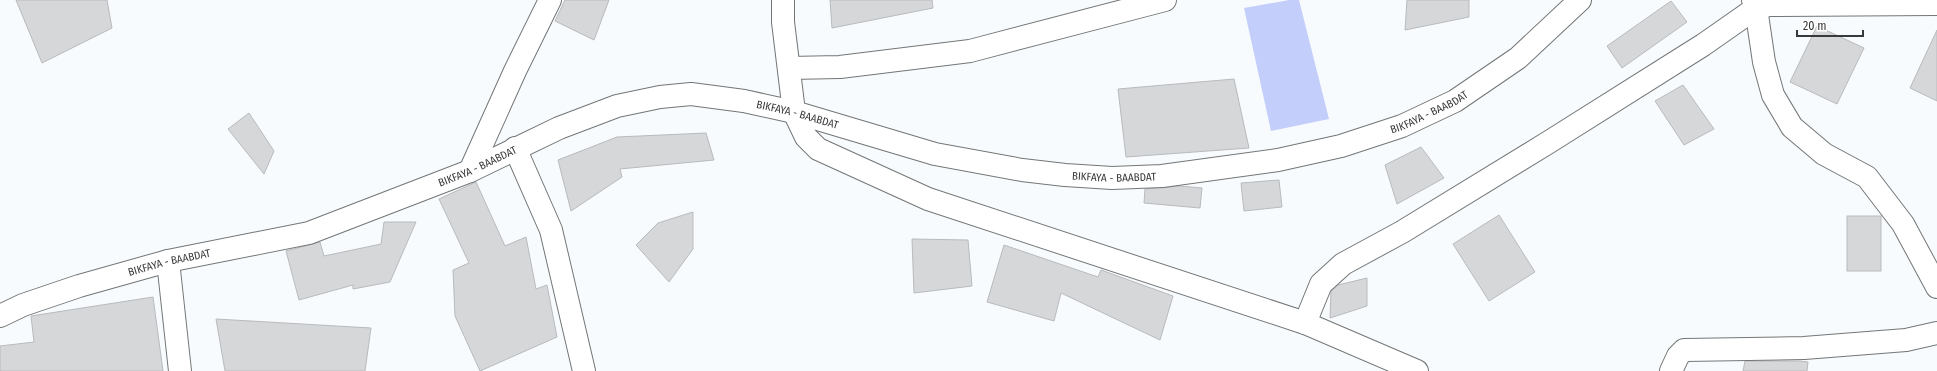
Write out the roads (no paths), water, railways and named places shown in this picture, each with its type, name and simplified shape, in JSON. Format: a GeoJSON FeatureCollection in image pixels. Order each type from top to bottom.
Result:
{"type":"FeatureCollection","features":[{"type":"Feature","properties":{"kind":"street"},"geometry":{"type":"LineString","coordinates":[[470,171],[515,71],[550,0]]}},
{"type":"Feature","properties":{"kind":"street"},"geometry":{"type":"LineString","coordinates":[[783,0],[783,22],[794,112],[806,137],[818,149],[928,199],[1305,323],[1417,371]]}},
{"type":"Feature","properties":{"kind":"street"},"geometry":{"type":"LineString","coordinates":[[789,68],[840,67],[970,50],[1165,0]]}},
{"type":"Feature","properties":{"kind":"street","name":"BIKFAYA - BAABDAT"},"geometry":{"type":"LineString","coordinates":[[0,316],[23,305],[79,286],[168,261],[309,233],[470,171],[559,128],[617,106],[660,97],[691,94],[744,101],[794,112],[934,154],[1022,170],[1065,175],[1112,178],[1162,176],[1278,160],[1342,146],[1364,139],[1402,126],[1455,101],[1518,58],[1580,0]]}},
{"type":"Feature","properties":{"kind":"street"},"geometry":{"type":"LineString","coordinates":[[1305,323],[1321,284],[1343,264],[1402,232],[1550,142],[1703,44],[1754,4],[1937,4]]}},
{"type":"Feature","properties":{"kind":"street"},"geometry":{"type":"LineString","coordinates":[[1754,4],[1764,62],[1773,95],[1792,127],[1824,154],[1867,177],[1903,224],[1937,286]]}},
{"type":"Feature","properties":{"kind":"street"},"geometry":{"type":"LineString","coordinates":[[515,148],[551,230],[584,371]]}},
{"type":"Feature","properties":{"kind":"street"},"geometry":{"type":"LineString","coordinates":[[168,261],[180,371]]}},
{"type":"Feature","properties":{"kind":"street"},"geometry":{"type":"LineString","coordinates":[[1671,371],[1678,356],[1684,350],[1804,348],[1906,340],[1937,333]]}}]}
